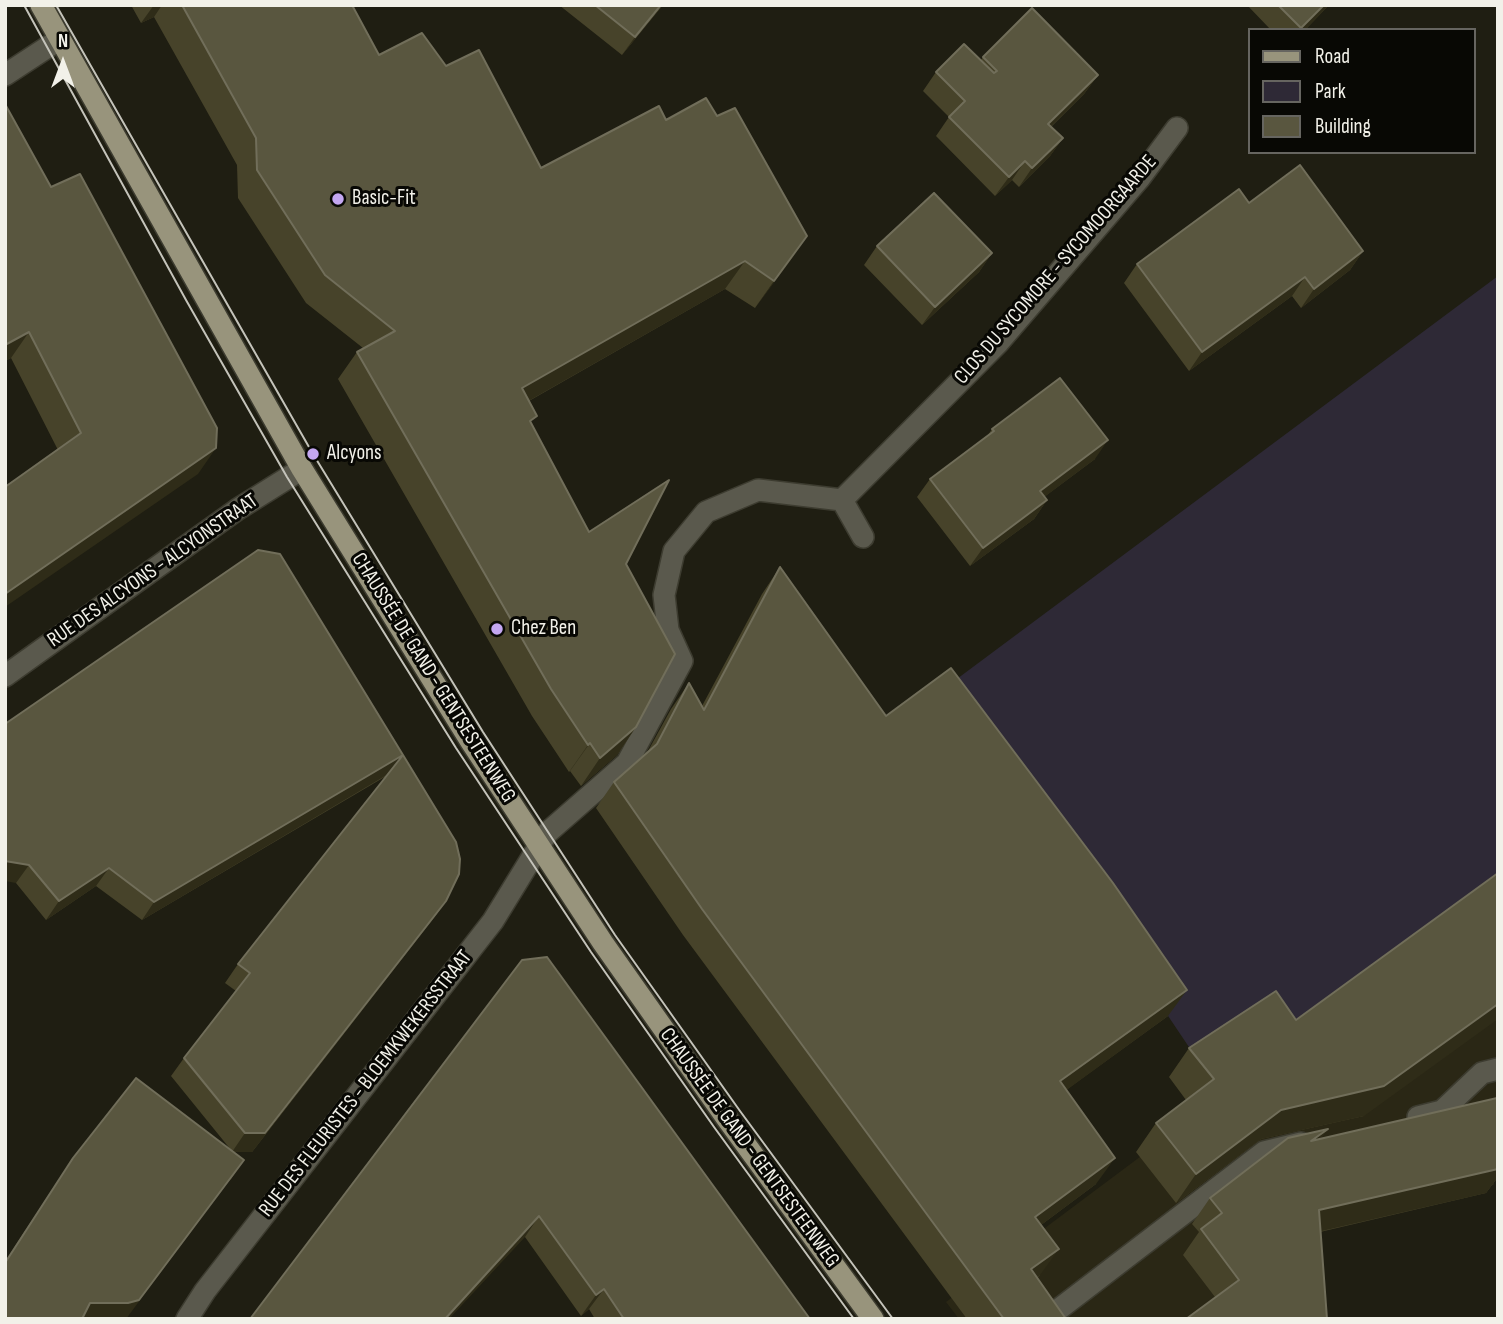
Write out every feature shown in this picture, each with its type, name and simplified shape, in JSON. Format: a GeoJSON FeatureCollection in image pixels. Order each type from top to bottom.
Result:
{"type":"FeatureCollection","features":[{"type":"Feature","properties":{"kind":"main road","name":"CHAUSSÉE DE GAND - GENTSESTEENWEG"},"geometry":{"type":"LineString","coordinates":[[41,5],[302,469],[471,742],[603,943],[873,1319]]}},
{"type":"Feature","properties":{"kind":"street"},"geometry":{"type":"LineString","coordinates":[[5,75],[60,39]]}},
{"type":"Feature","properties":{"kind":"street","name":"CLOS DU SYCOMORE - SYCOMOORGAARDE"},"geometry":{"type":"LineString","coordinates":[[842,500],[999,342],[1139,179],[1177,128]]}},
{"type":"Feature","properties":{"kind":"street","name":"RUE DES ALCYONS - ALCYONSTRAAT"},"geometry":{"type":"LineString","coordinates":[[5,676],[238,509],[302,469]]}},
{"type":"Feature","properties":{"kind":"street"},"geometry":{"type":"LineString","coordinates":[[539,846],[547,832],[627,763],[682,661],[668,629],[664,595],[674,551],[706,512],[758,490],[842,500],[863,537]]}},
{"type":"Feature","properties":{"kind":"street","name":"RUE DES FLEURISTES - BLOEMKWEKERSSTRAAT"},"geometry":{"type":"LineString","coordinates":[[187,1319],[213,1280],[494,921],[539,846]]}},
{"type":"Feature","properties":{"kind":"street"},"geometry":{"type":"LineString","coordinates":[[1404,1120],[1442,1111],[1482,1073],[1498,1069]]}},
{"type":"Feature","properties":{"kind":"street"},"geometry":{"type":"LineString","coordinates":[[1046,1319],[1264,1152],[1315,1140]]}},
{"type":"Feature","properties":{"kind":"shaded area"},"geometry":{"type":"Polygon","coordinates":[[[1498,889],[1498,1106],[1483,1110],[1494,1185],[1328,1224],[1201,1319],[959,1319],[946,1302],[1498,889]]]}},
{"type":"Feature","properties":{"kind":"green space"},"geometry":{"type":"Polygon","coordinates":[[[1498,276],[1498,888],[1275,1049],[1197,1059],[1156,998],[934,696],[1498,276]]]}},
{"type":"Feature","properties":{"kind":"building"},"geometry":{"type":"Polygon","coordinates":[[[182,5],[352,5],[379,55],[422,33],[446,66],[479,50],[541,168],[659,106],[666,120],[706,98],[717,116],[735,108],[807,236],[774,281],[745,261],[522,388],[537,416],[530,421],[589,532],[669,480],[626,564],[675,654],[636,727],[600,758],[590,743],[588,745],[551,689],[357,352],[395,331],[325,275],[257,170],[256,138],[182,5]]]}},
{"type":"Feature","properties":{"kind":"building"},"geometry":{"type":"Polygon","coordinates":[[[595,5],[661,5],[635,37],[595,5]]]}},
{"type":"Feature","properties":{"kind":"building"},"geometry":{"type":"Polygon","coordinates":[[[1278,5],[1324,5],[1301,28],[1278,5]]]}},
{"type":"Feature","properties":{"kind":"building"},"geometry":{"type":"Polygon","coordinates":[[[1032,8],[1098,75],[1048,124],[1063,138],[1032,168],[1025,161],[1009,177],[949,117],[965,101],[936,72],[964,44],[994,73],[997,71],[983,57],[1032,8]]]}},
{"type":"Feature","properties":{"kind":"building"},"geometry":{"type":"Polygon","coordinates":[[[5,104],[51,187],[80,174],[217,428],[216,448],[5,594],[5,487],[81,433],[29,332],[5,345],[5,104]]]}},
{"type":"Feature","properties":{"kind":"building"},"geometry":{"type":"Polygon","coordinates":[[[1300,165],[1363,251],[1314,289],[1305,277],[1202,352],[1137,264],[1239,189],[1249,203],[1300,165]]]}},
{"type":"Feature","properties":{"kind":"building"},"geometry":{"type":"Polygon","coordinates":[[[934,193],[992,253],[935,307],[877,246],[934,193]]]}},
{"type":"Feature","properties":{"kind":"building"},"geometry":{"type":"Polygon","coordinates":[[[1060,378],[1108,440],[1040,491],[1047,500],[983,548],[930,479],[1060,378]]]}},
{"type":"Feature","properties":{"kind":"building"},"geometry":{"type":"Polygon","coordinates":[[[258,550],[280,554],[403,755],[154,902],[109,868],[59,901],[29,865],[5,861],[5,724],[258,550]]]}},
{"type":"Feature","properties":{"kind":"building"},"geometry":{"type":"Polygon","coordinates":[[[780,567],[886,716],[951,668],[1113,883],[1187,990],[1060,1081],[1115,1158],[1035,1217],[1059,1249],[1031,1269],[1066,1319],[1004,1319],[702,909],[614,782],[657,744],[689,683],[704,710],[780,567]]]}},
{"type":"Feature","properties":{"kind":"building"},"geometry":{"type":"Polygon","coordinates":[[[403,755],[456,842],[460,859],[459,874],[446,901],[265,1133],[245,1133],[184,1058],[250,973],[238,964],[403,755]]]}},
{"type":"Feature","properties":{"kind":"building"},"geometry":{"type":"Polygon","coordinates":[[[1498,873],[1498,1004],[1384,1086],[1281,1110],[1196,1174],[1156,1123],[1214,1079],[1189,1048],[1276,991],[1296,1020],[1498,873]]]}},
{"type":"Feature","properties":{"kind":"building"},"geometry":{"type":"Polygon","coordinates":[[[547,957],[810,1319],[624,1319],[604,1289],[596,1295],[539,1216],[445,1319],[250,1319],[522,960],[547,957]]]}},
{"type":"Feature","properties":{"kind":"building"},"geometry":{"type":"Polygon","coordinates":[[[136,1078],[244,1160],[139,1300],[128,1303],[90,1303],[82,1319],[5,1319],[5,1263],[73,1158],[136,1078]]]}},
{"type":"Feature","properties":{"kind":"building"},"geometry":{"type":"Polygon","coordinates":[[[1497,1098],[1498,1169],[1319,1210],[1327,1319],[1186,1319],[1239,1280],[1201,1229],[1222,1213],[1210,1198],[1288,1138],[1328,1129],[1311,1141],[1497,1098]]]}},
{"type":"Feature","properties":{"kind":"tram line"},"geometry":{"type":"LineString","coordinates":[[24,5],[287,477],[456,748],[591,952],[854,1319]]}},
{"type":"Feature","properties":{"kind":"tram line"},"geometry":{"type":"LineString","coordinates":[[56,5],[313,454],[483,732],[615,935],[893,1319]]}},
{"type":"Feature","properties":{"kind":"place","name":"Basic-Fit"},"geometry":{"type":"Point","coordinates":[338,199]}},
{"type":"Feature","properties":{"kind":"place","name":"Alcyons"},"geometry":{"type":"Point","coordinates":[313,454]}},
{"type":"Feature","properties":{"kind":"place","name":"Chez Ben"},"geometry":{"type":"Point","coordinates":[497,629]}}]}
